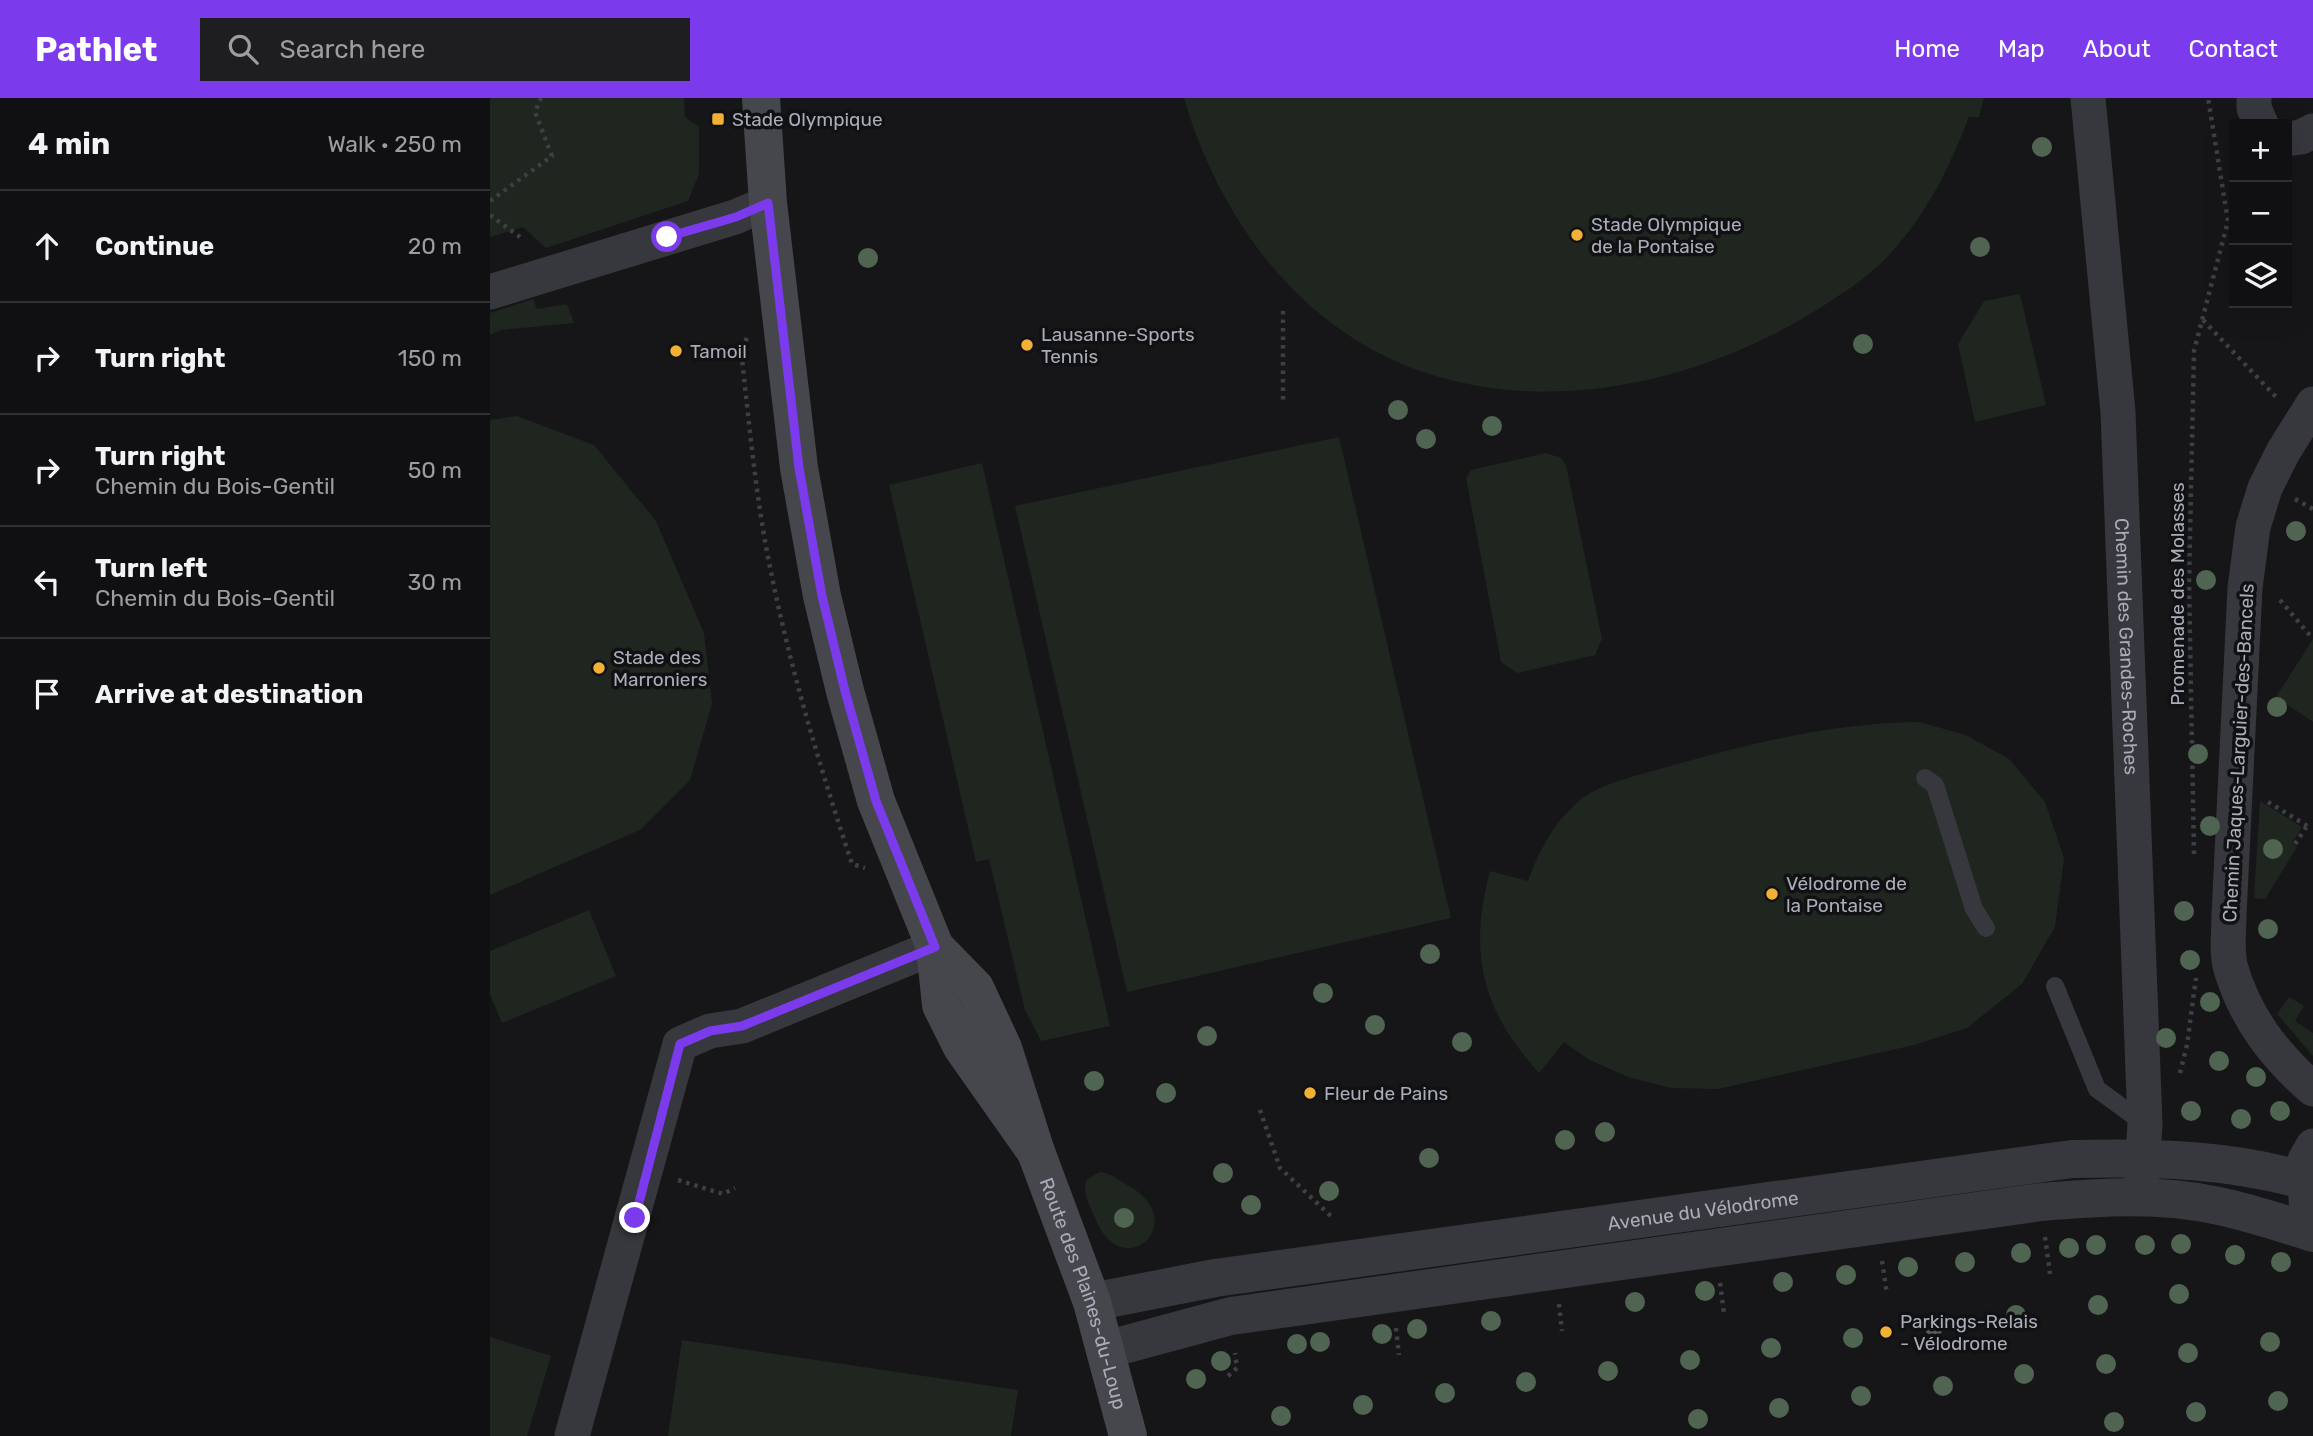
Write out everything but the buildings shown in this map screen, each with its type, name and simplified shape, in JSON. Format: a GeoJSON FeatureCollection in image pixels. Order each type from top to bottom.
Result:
{"type":"FeatureCollection","features":[{"type":"Feature","properties":{"kind":"main road","name":"Route des Plaines-du-Loup"},"geometry":{"type":"LineString","coordinates":[[761,98],[768,203],[799,468],[822,596],[845,691],[876,801],[935,947],[937,989],[946,1015],[970,1058],[1036,1152],[1093,1302],[1128,1436]]}},
{"type":"Feature","properties":{"kind":"street","name":"Chemin des Grandes-Roches"},"geometry":{"type":"LineString","coordinates":[[2088,98],[2118,412],[2144,1141],[2140,1197]]}},
{"type":"Feature","properties":{"kind":"street"},"geometry":{"type":"LineString","coordinates":[[2254,98],[2254,108],[2259,119]]}},
{"type":"Feature","properties":{"kind":"street"},"geometry":{"type":"LineString","coordinates":[[2292,138],[2313,131]]}},
{"type":"Feature","properties":{"kind":"street"},"geometry":{"type":"LineString","coordinates":[[490,292],[736,217],[768,203]]}},
{"type":"Feature","properties":{"kind":"street","name":"Chemin Jaques-Larguier-des-Bancels"},"geometry":{"type":"LineString","coordinates":[[2307,413],[2265,488],[2253,527],[2245,588],[2229,915],[2230,967],[2250,1017],[2286,1065],[2313,1089]]}},
{"type":"Feature","properties":{"kind":"street"},"geometry":{"type":"LineString","coordinates":[[572,1436],[625,1255],[680,1044],[710,1031],[742,1026],[935,947]]}},
{"type":"Feature","properties":{"kind":"street","name":"Avenue du Vélodrome"},"geometry":{"type":"LineString","coordinates":[[1093,1302],[1215,1278],[2072,1159],[2144,1141],[2232,1163],[2310,1170]]}},
{"type":"Feature","properties":{"kind":"street"},"geometry":{"type":"LineString","coordinates":[[2310,1170],[2311,1228]]}},
{"type":"Feature","properties":{"kind":"street","name":"Avenue du Vélodrome"},"geometry":{"type":"LineString","coordinates":[[1105,1350],[1231,1316],[2041,1202],[2140,1197],[2217,1205],[2311,1228]]}},
{"type":"Feature","properties":{"kind":"lane"},"geometry":{"type":"LineString","coordinates":[[1926,778],[1936,785],[1974,909],[1986,928]]}},
{"type":"Feature","properties":{"kind":"lane"},"geometry":{"type":"LineString","coordinates":[[2054,986],[2097,1089],[2144,1141]]}},
{"type":"Feature","properties":{"kind":"path"},"geometry":{"type":"LineString","coordinates":[[490,201],[552,156],[535,112],[541,98]]}},
{"type":"Feature","properties":{"kind":"path","name":"Promenade des Molasses"},"geometry":{"type":"LineString","coordinates":[[2194,861],[2189,583],[2194,351],[2228,221],[2208,98]]}},
{"type":"Feature","properties":{"kind":"path"},"geometry":{"type":"LineString","coordinates":[[490,215],[520,237]]}},
{"type":"Feature","properties":{"kind":"path"},"geometry":{"type":"LineString","coordinates":[[1283,311],[1283,404]]}},
{"type":"Feature","properties":{"kind":"path"},"geometry":{"type":"LineString","coordinates":[[2202,320],[2307,413]]}},
{"type":"Feature","properties":{"kind":"path"},"geometry":{"type":"LineString","coordinates":[[2275,594],[2313,639]]}},
{"type":"Feature","properties":{"kind":"path"},"geometry":{"type":"LineString","coordinates":[[2266,800],[2308,827],[2295,844]]}},
{"type":"Feature","properties":{"kind":"path"},"geometry":{"type":"LineString","coordinates":[[2178,1082],[2187,1045],[2196,972]]}},
{"type":"Feature","properties":{"kind":"path"},"geometry":{"type":"LineString","coordinates":[[1260,1110],[1280,1168],[1334,1219]]}},
{"type":"Feature","properties":{"kind":"path"},"geometry":{"type":"LineString","coordinates":[[674,1179],[723,1194],[734,1188]]}},
{"type":"Feature","properties":{"kind":"path"},"geometry":{"type":"LineString","coordinates":[[2045,1237],[2050,1274]]}},
{"type":"Feature","properties":{"kind":"path"},"geometry":{"type":"LineString","coordinates":[[1884,1268],[1887,1294]]}},
{"type":"Feature","properties":{"kind":"path"},"geometry":{"type":"LineString","coordinates":[[1721,1290],[1724,1313]]}},
{"type":"Feature","properties":{"kind":"path"},"geometry":{"type":"LineString","coordinates":[[1560,1313],[1562,1331]]}},
{"type":"Feature","properties":{"kind":"path"},"geometry":{"type":"LineString","coordinates":[[1396,1335],[1399,1355]]}},
{"type":"Feature","properties":{"kind":"path"},"geometry":{"type":"LineString","coordinates":[[1228,1376],[1237,1368],[1235,1357]]}},
{"type":"Feature","properties":{"kind":"shaded area"},"geometry":{"type":"Polygon","coordinates":[[[490,98],[684,98],[685,117],[699,127],[699,174],[688,201],[546,248],[523,227],[490,237],[490,98]]]}},
{"type":"Feature","properties":{"kind":"shaded area","name":"Stade Olympique de la Pontaise"},"geometry":{"type":"Polygon","coordinates":[[[1184,98],[1984,98],[1979,117],[1969,117],[1945,172],[1926,207],[1903,239],[1881,263],[1831,301],[1758,342],[1703,364],[1646,380],[1587,390],[1528,391],[1469,384],[1413,368],[1359,342],[1327,320],[1298,295],[1272,267],[1228,204],[1196,134],[1184,98]]]}},
{"type":"Feature","properties":{"kind":"shaded area"},"geometry":{"type":"Polygon","coordinates":[[[2020,294],[2046,405],[1975,422],[1958,344],[1984,301],[2020,294]]]}},
{"type":"Feature","properties":{"kind":"shaded area"},"geometry":{"type":"Polygon","coordinates":[[[533,299],[537,309],[567,304],[574,323],[501,330],[490,335],[490,313],[533,299]]]}},
{"type":"Feature","properties":{"kind":"shaded area","name":"Stade des Marroniers"},"geometry":{"type":"Polygon","coordinates":[[[517,416],[594,445],[656,521],[704,633],[712,704],[690,780],[640,830],[490,895],[490,420],[517,416]]]}},
{"type":"Feature","properties":{"kind":"shaded area"},"geometry":{"type":"Polygon","coordinates":[[[1339,437],[1451,918],[1127,992],[1015,506],[1339,437]]]}},
{"type":"Feature","properties":{"kind":"shaded area"},"geometry":{"type":"Polygon","coordinates":[[[1546,453],[1561,458],[1566,465],[1602,639],[1595,655],[1517,673],[1501,662],[1466,478],[1471,470],[1546,453]]]}},
{"type":"Feature","properties":{"kind":"shaded area"},"geometry":{"type":"Polygon","coordinates":[[[982,463],[1110,1026],[1041,1041],[1025,1010],[989,859],[976,862],[889,485],[982,463]]]}},
{"type":"Feature","properties":{"kind":"shaded area"},"geometry":{"type":"Polygon","coordinates":[[[2313,639],[2313,722],[2276,697],[2313,639]]]}},
{"type":"Feature","properties":{"kind":"shaded area","name":"Vélodrome de la Pontaise"},"geometry":{"type":"Polygon","coordinates":[[[1919,722],[1966,735],[2009,759],[2045,802],[2064,858],[2055,927],[2022,984],[1967,1028],[1914,1045],[1718,1089],[1671,1088],[1628,1077],[1588,1059],[1564,1042],[1539,1073],[1504,1027],[1485,980],[1480,929],[1490,871],[1528,881],[1548,838],[1570,809],[1597,789],[1619,781],[1790,736],[1853,726],[1919,722]]]}},
{"type":"Feature","properties":{"kind":"shaded area"},"geometry":{"type":"Polygon","coordinates":[[[2260,801],[2302,827],[2292,843],[2297,847],[2265,899],[2254,898],[2260,801]]]}},
{"type":"Feature","properties":{"kind":"shaded area"},"geometry":{"type":"Polygon","coordinates":[[[589,910],[616,976],[502,1023],[490,994],[490,951],[589,910]]]}},
{"type":"Feature","properties":{"kind":"shaded area"},"geometry":{"type":"Polygon","coordinates":[[[2289,997],[2304,1006],[2295,1021],[2313,1033],[2313,1056],[2277,1014],[2289,997]]]}},
{"type":"Feature","properties":{"kind":"shaded area"},"geometry":{"type":"Polygon","coordinates":[[[1100,1172],[1129,1186],[1147,1200],[1154,1216],[1153,1230],[1146,1241],[1135,1247],[1121,1247],[1108,1239],[1096,1220],[1085,1189],[1087,1179],[1100,1172]]]}},
{"type":"Feature","properties":{"kind":"shaded area"},"geometry":{"type":"Polygon","coordinates":[[[490,1337],[551,1356],[527,1436],[490,1436],[490,1337]]]}},
{"type":"Feature","properties":{"kind":"shaded area"},"geometry":{"type":"Polygon","coordinates":[[[682,1340],[1018,1390],[1011,1436],[668,1436],[682,1340]]]}},
{"type":"Feature","properties":{"kind":"place","name":"Stade Olympique"},"geometry":{"type":"Point","coordinates":[718,119]}},
{"type":"Feature","properties":{"kind":"place","name":"Stade Olympique de la Pontaise"},"geometry":{"type":"Point","coordinates":[1577,235]}},
{"type":"Feature","properties":{"kind":"place","name":"Lausanne-Sports Tennis"},"geometry":{"type":"Point","coordinates":[1027,345]}},
{"type":"Feature","properties":{"kind":"place","name":"Tamoil"},"geometry":{"type":"Point","coordinates":[676,351]}},
{"type":"Feature","properties":{"kind":"place","name":"Stade des Marroniers"},"geometry":{"type":"Point","coordinates":[599,668]}},
{"type":"Feature","properties":{"kind":"place","name":"Vélodrome de la Pontaise"},"geometry":{"type":"Point","coordinates":[1772,894]}},
{"type":"Feature","properties":{"kind":"place","name":"Fleur de Pains"},"geometry":{"type":"Point","coordinates":[1310,1093]}},
{"type":"Feature","properties":{"kind":"place","name":"Parkings-Relais - Vélodrome"},"geometry":{"type":"Point","coordinates":[1886,1332]}},
{"type":"Feature","properties":{"kind":"route"},"geometry":{"type":"LineString","coordinates":[[635,1218],[680,1044],[710,1031],[742,1026],[935,947],[911,882],[876,801],[822,596],[799,468],[768,203],[736,217],[667,237]]}}]}
